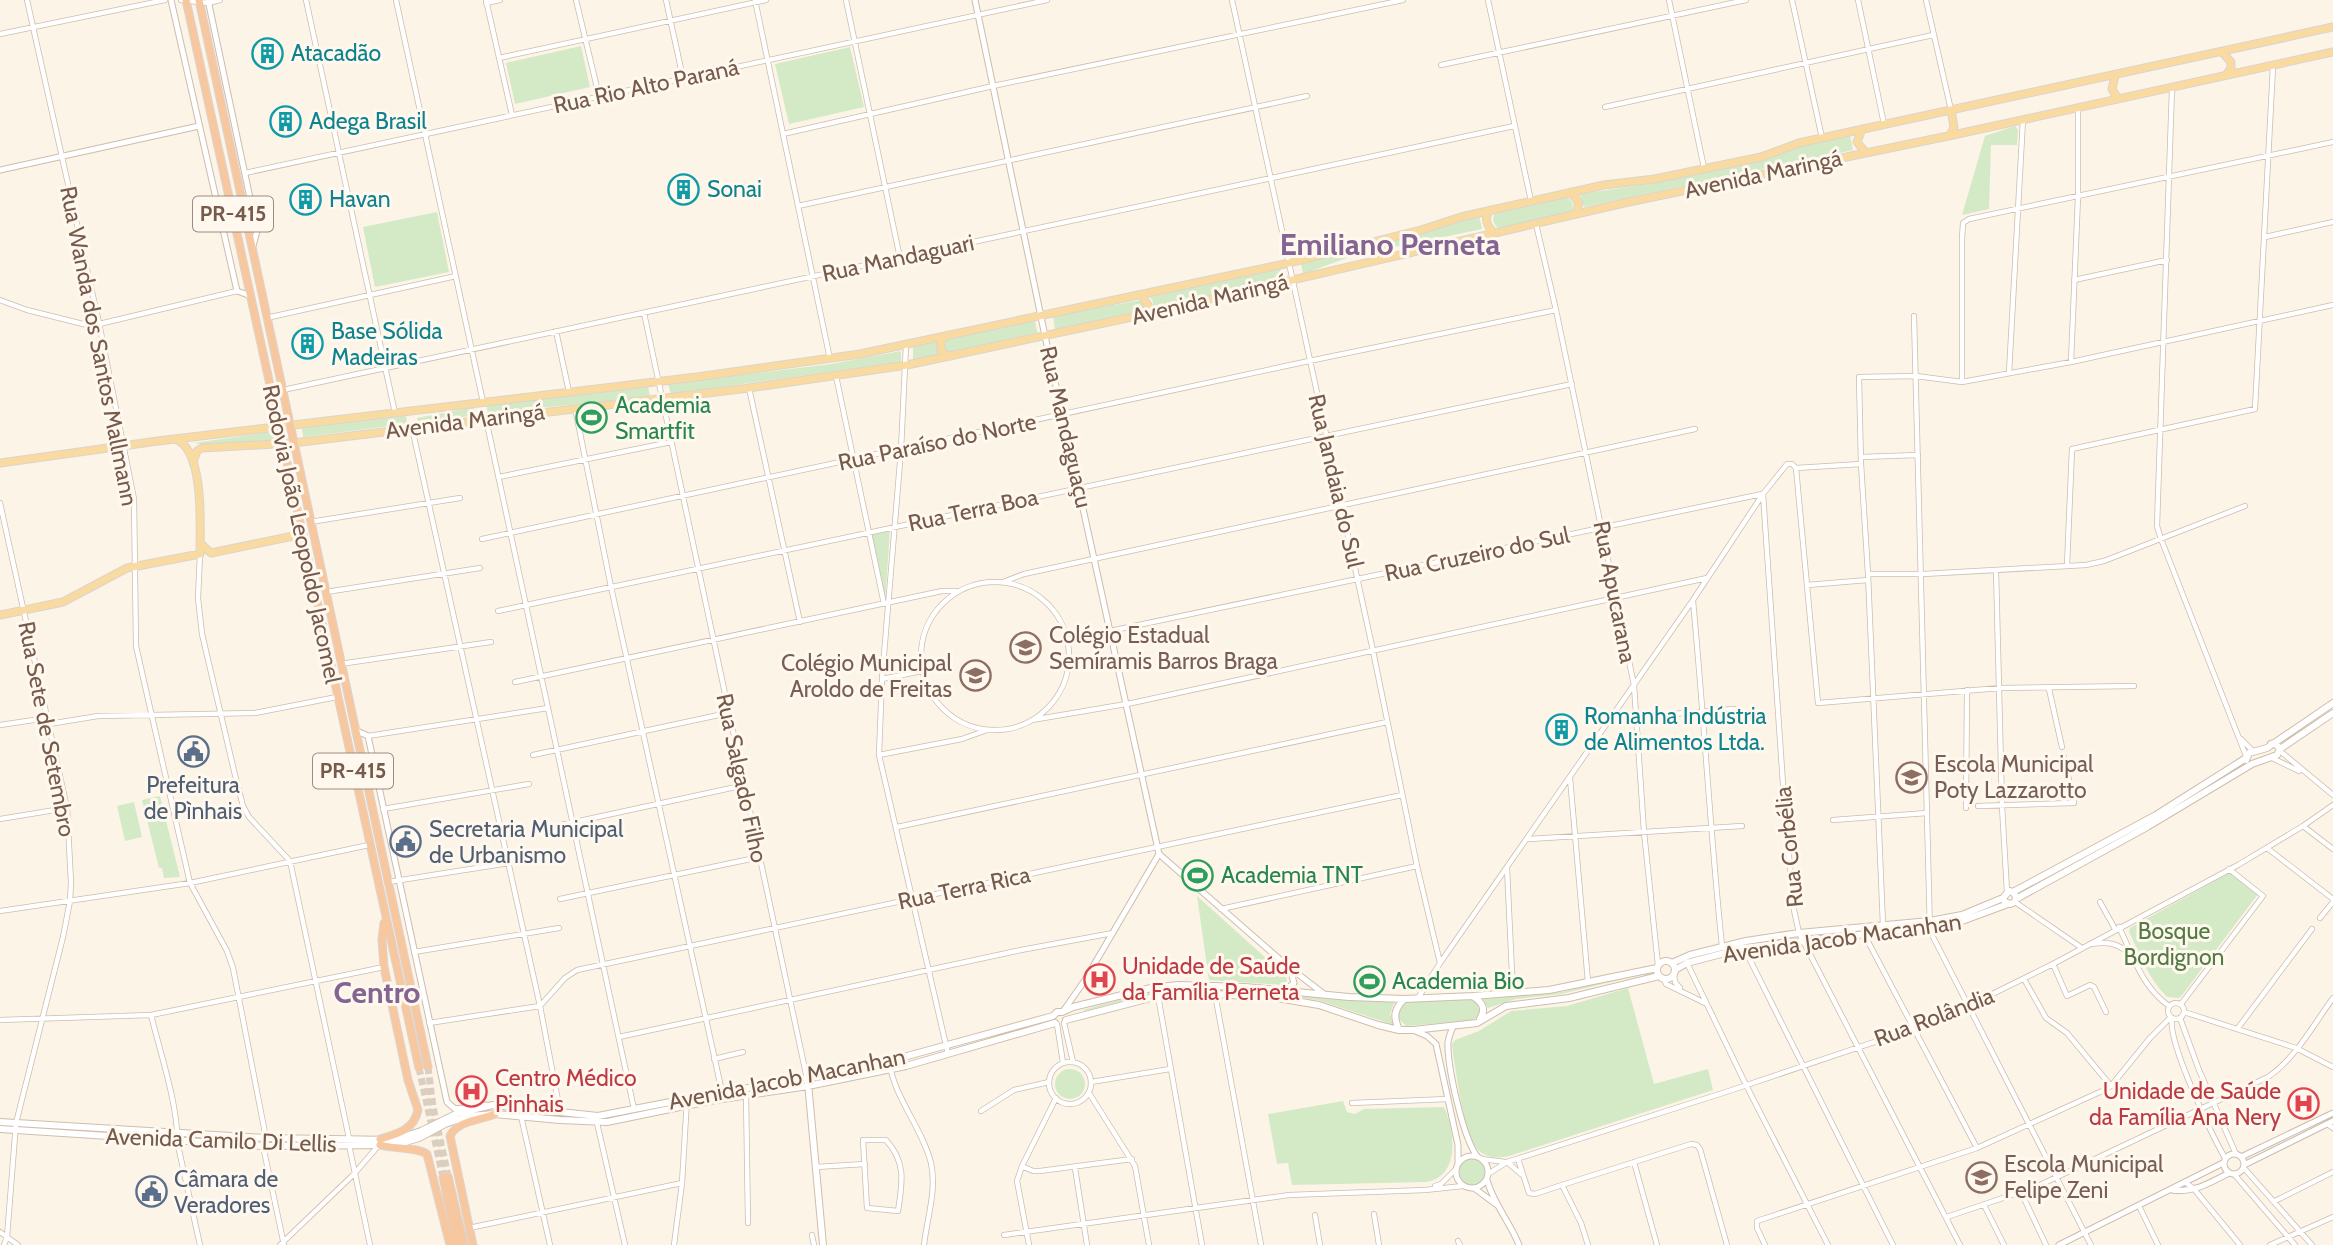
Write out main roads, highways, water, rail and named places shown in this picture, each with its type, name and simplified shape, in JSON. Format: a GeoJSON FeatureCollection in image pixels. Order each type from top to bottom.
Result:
{"type":"FeatureCollection","features":[{"type":"Feature","properties":{"kind":"highway","name":"Rodovia João Leopoldo Jacomel"},"geometry":{"type":"LineString","coordinates":[[185,0],[369,845],[424,1067],[199,1]]}},
{"type":"Feature","properties":{"kind":"highway"},"geometry":{"type":"LineString","coordinates":[[337,696],[347,695]]}},
{"type":"Feature","properties":{"kind":"highway"},"geometry":{"type":"LineString","coordinates":[[380,1142],[401,1133],[413,1124],[418,1110],[408,1080],[384,967],[382,940],[385,916]]}},
{"type":"Feature","properties":{"kind":"highway"},"geometry":{"type":"LineString","coordinates":[[472,1245],[450,1136],[460,1125],[494,1110]]}},
{"type":"Feature","properties":{"kind":"highway"},"geometry":{"type":"LineString","coordinates":[[380,1142],[397,1149],[420,1150],[427,1154],[450,1245]]}},
{"type":"Feature","properties":{"kind":"highway"},"geometry":{"type":"LineString","coordinates":[[457,1245],[446,1176],[464,1245]]}},
{"type":"Feature","properties":{"kind":"main road","name":"Avenida Maringá"},"geometry":{"type":"LineString","coordinates":[[0,463],[174,439],[830,359],[1289,263],[1421,230],[1461,216],[1604,185],[1655,179],[1761,157],[1799,143],[2333,27]]}},
{"type":"Feature","properties":{"kind":"main road","name":"Avenida Maringá"},"geometry":{"type":"LineString","coordinates":[[193,462],[197,451],[202,448],[293,443],[750,388],[906,365],[1146,314],[1576,214],[1950,136],[2333,51]]}},
{"type":"Feature","properties":{"kind":"main road"},"geometry":{"type":"LineString","coordinates":[[2222,52],[2231,62],[2226,76]]}},
{"type":"Feature","properties":{"kind":"main road"},"geometry":{"type":"LineString","coordinates":[[2115,76],[2112,89],[2118,99]]}},
{"type":"Feature","properties":{"kind":"main road"},"geometry":{"type":"LineString","coordinates":[[1950,136],[1954,127],[1951,110]]}},
{"type":"Feature","properties":{"kind":"main road"},"geometry":{"type":"LineString","coordinates":[[1862,129],[1857,142],[1866,153]]}},
{"type":"Feature","properties":{"kind":"main road"},"geometry":{"type":"LineString","coordinates":[[1571,192],[1579,203],[1576,214]]}},
{"type":"Feature","properties":{"kind":"main road"},"geometry":{"type":"LineString","coordinates":[[1490,210],[1486,223],[1494,233]]}},
{"type":"Feature","properties":{"kind":"main road"},"geometry":{"type":"LineString","coordinates":[[1141,295],[1148,305],[1146,314]]}},
{"type":"Feature","properties":{"kind":"main road"},"geometry":{"type":"LineString","coordinates":[[948,335],[942,340],[940,347],[944,354],[952,356]]}},
{"type":"Feature","properties":{"kind":"main road"},"geometry":{"type":"LineString","coordinates":[[483,402],[486,418]]}},
{"type":"Feature","properties":{"kind":"main road"},"geometry":{"type":"LineString","coordinates":[[409,412],[412,428]]}},
{"type":"Feature","properties":{"kind":"main road"},"geometry":{"type":"LineString","coordinates":[[0,615],[70,600],[127,568],[200,555],[201,508],[193,462],[185,444],[174,439]]}},
{"type":"Feature","properties":{"kind":"main road"},"geometry":{"type":"LineString","coordinates":[[200,543],[211,553],[303,534]]}},
{"type":"Feature","properties":{"kind":"main road","name":"Avenida Jacob Macanhan"},"geometry":{"type":"LineString","coordinates":[[1673,969],[1722,946],[1883,926],[1930,924],[1962,915],[2008,894],[2156,815],[2253,751],[2264,749],[2333,703]]}},
{"type":"Feature","properties":{"kind":"main road","name":"Avenida Jacob Macanhan"},"geometry":{"type":"LineString","coordinates":[[1673,969],[1744,948],[1801,937],[1864,934],[1971,919],[2013,902],[2252,764],[2272,758],[2333,713]]}},
{"type":"Feature","properties":{"kind":"main road"},"geometry":{"type":"LineString","coordinates":[[2271,744],[2275,743],[2280,750]]}},
{"type":"Feature","properties":{"kind":"main road"},"geometry":{"type":"LineString","coordinates":[[2246,757],[2249,764],[2252,764]]}},
{"type":"Feature","properties":{"kind":"main road"},"geometry":{"type":"LineString","coordinates":[[2008,894],[2013,902]]}},
{"type":"Feature","properties":{"kind":"main road"},"geometry":{"type":"LineString","coordinates":[[2008,894],[2013,902]]}},
{"type":"Feature","properties":{"kind":"main road"},"geometry":{"type":"LineString","coordinates":[[1659,972],[1664,961],[1673,969]]}},
{"type":"Feature","properties":{"kind":"main road"},"geometry":{"type":"LineString","coordinates":[[1059,1021],[1062,1012],[1082,1005],[1152,988],[1178,985],[1245,987],[1283,992],[1404,999],[1549,990],[1673,969]]}},
{"type":"Feature","properties":{"kind":"main road","name":"Avenida Jacob Macanhan"},"geometry":{"type":"LineString","coordinates":[[494,1110],[521,1116],[597,1123],[722,1092],[808,1083],[946,1045],[1083,1016],[1158,996],[1215,994],[1277,998],[1319,1005],[1399,1030],[1413,1030],[1476,1023],[1506,1006],[1569,998],[1659,972]]}},
{"type":"Feature","properties":{"kind":"main road"},"geometry":{"type":"LineString","coordinates":[[1473,996],[1484,1009],[1476,1023]]}},
{"type":"Feature","properties":{"kind":"main road"},"geometry":{"type":"LineString","coordinates":[[1399,1030],[1394,1017],[1404,999]]}},
{"type":"Feature","properties":{"kind":"main road"},"geometry":{"type":"LineString","coordinates":[[1082,1005],[1083,1016]]}},
{"type":"Feature","properties":{"kind":"main road","name":"Avenida Jacob Macanhan"},"geometry":{"type":"LineString","coordinates":[[437,1126],[494,1110],[560,1111],[598,1116],[746,1095],[890,1070],[1059,1021]]}},
{"type":"Feature","properties":{"kind":"main road","name":"Rua Salgado Filho"},"geometry":{"type":"LineString","coordinates":[[808,1083],[823,1245]]}},
{"type":"Feature","properties":{"kind":"main road"},"geometry":{"type":"LineString","coordinates":[[560,1111],[560,1120]]}},
{"type":"Feature","properties":{"kind":"main road","name":"Avenida Camilo Di Lellis"},"geometry":{"type":"LineString","coordinates":[[0,1122],[16,1126],[177,1141],[263,1146],[349,1141]]}},
{"type":"Feature","properties":{"kind":"main road","name":"Avenida Camilo Di Lellis"},"geometry":{"type":"LineString","coordinates":[[0,1129],[16,1126],[380,1142],[437,1126]]}},
{"type":"Feature","properties":{"kind":"tunnel"},"geometry":{"type":"LineString","coordinates":[[428,1067],[433,1107],[448,1176]]}},
{"type":"Feature","properties":{"kind":"tunnel"},"geometry":{"type":"LineString","coordinates":[[419,1068],[443,1177]]}},
{"type":"Feature","properties":{"kind":"place","name":"Atacadão"},"geometry":{"type":"Point","coordinates":[268,53]}},
{"type":"Feature","properties":{"kind":"place","name":"Adega Brasil"},"geometry":{"type":"Point","coordinates":[286,121]}},
{"type":"Feature","properties":{"kind":"place","name":"Sonai"},"geometry":{"type":"Point","coordinates":[684,189]}},
{"type":"Feature","properties":{"kind":"place","name":"Havan"},"geometry":{"type":"Point","coordinates":[306,199]}},
{"type":"Feature","properties":{"kind":"place","name":"Base Sólida Madeiras"},"geometry":{"type":"Point","coordinates":[308,344]}},
{"type":"Feature","properties":{"kind":"place","name":"Academia Smartfit"},"geometry":{"type":"Point","coordinates":[592,418]}},
{"type":"Feature","properties":{"kind":"place","name":"Colégio Estadual Semíramis Barros Braga"},"geometry":{"type":"Point","coordinates":[1026,648]}},
{"type":"Feature","properties":{"kind":"place","name":"Colégio Municipal Aroldo de Freitas"},"geometry":{"type":"Point","coordinates":[975,676]}},
{"type":"Feature","properties":{"kind":"place","name":"Romanha Indústria de Alimentos Ltda."},"geometry":{"type":"Point","coordinates":[1561,729]}},
{"type":"Feature","properties":{"kind":"place","name":"Prefeitura de Pìnhais"},"geometry":{"type":"Point","coordinates":[193,751]}},
{"type":"Feature","properties":{"kind":"place","name":"Escola Municipal Poty Lazzarotto"},"geometry":{"type":"Point","coordinates":[1911,777]}},
{"type":"Feature","properties":{"kind":"place","name":"Secretaria Municipal de Urbanismo"},"geometry":{"type":"Point","coordinates":[406,842]}},
{"type":"Feature","properties":{"kind":"place","name":"Academia TNT"},"geometry":{"type":"Point","coordinates":[1198,875]}},
{"type":"Feature","properties":{"kind":"place","name":"Unidade de Saúde da Família Perneta"},"geometry":{"type":"Point","coordinates":[1099,979]}},
{"type":"Feature","properties":{"kind":"place","name":"Academia Bio"},"geometry":{"type":"Point","coordinates":[1369,981]}},
{"type":"Feature","properties":{"kind":"place","name":"Centro Médico Pinhais"},"geometry":{"type":"Point","coordinates":[472,1091]}},
{"type":"Feature","properties":{"kind":"place","name":"Unidade de Saúde da Família Ana Nery"},"geometry":{"type":"Point","coordinates":[2304,1104]}},
{"type":"Feature","properties":{"kind":"place","name":"Escola Municipal Felipe Zeni"},"geometry":{"type":"Point","coordinates":[1981,1177]}},
{"type":"Feature","properties":{"kind":"place","name":"Câmara de Veradores"},"geometry":{"type":"Point","coordinates":[151,1192]}},
{"type":"Feature","properties":{"kind":"district","name":"Emiliano Perneta"},"geometry":{"type":"Point","coordinates":[1390,245]}},
{"type":"Feature","properties":{"kind":"district","name":"Centro"},"geometry":{"type":"Point","coordinates":[377,993]}},
{"type":"Feature","properties":{"kind":"park label","name":"Bosque Bordignon"},"geometry":{"type":"Point","coordinates":[2174,944]}}]}
